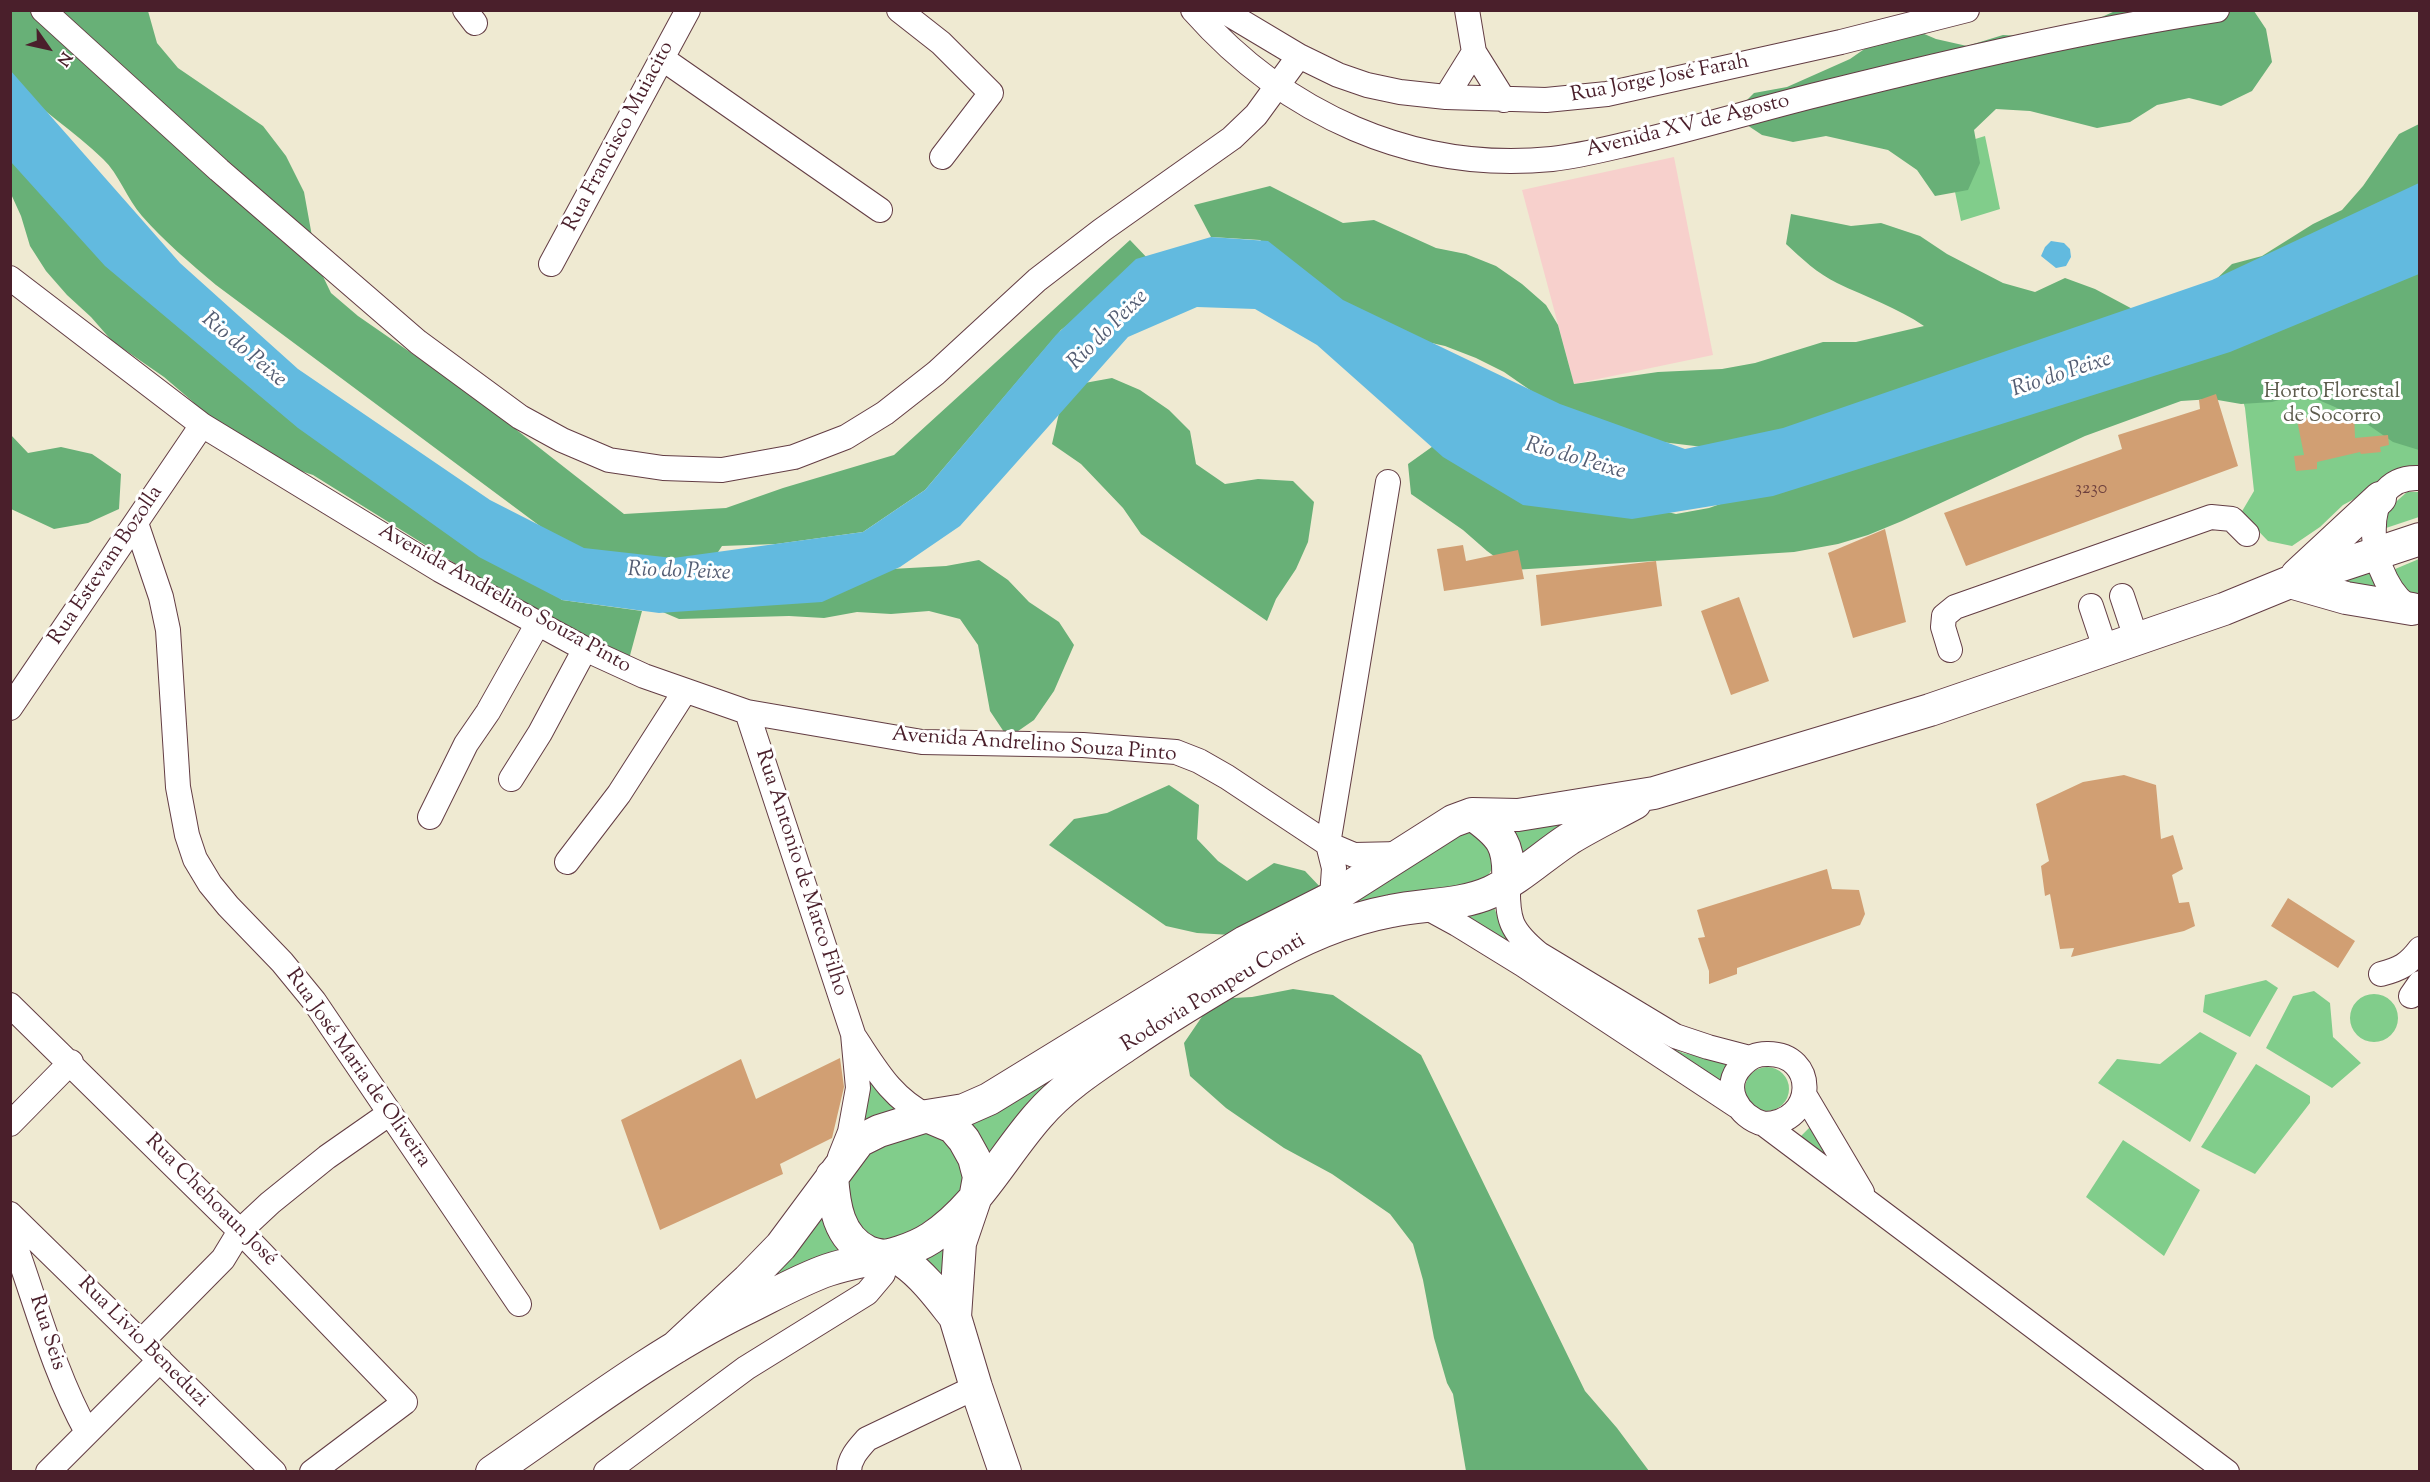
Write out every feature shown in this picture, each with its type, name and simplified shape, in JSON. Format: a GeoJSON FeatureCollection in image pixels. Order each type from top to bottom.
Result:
{"type":"FeatureCollection","features":[{"type":"Feature","properties":{"kind":"main road"},"geometry":{"type":"LineString","coordinates":[[2289,582],[2380,498]]}},
{"type":"Feature","properties":{"kind":"main road"},"geometry":{"type":"LineString","coordinates":[[1472,814],[1518,815],[1654,793],[1930,710],[2224,609],[2289,582],[2420,539]]}},
{"type":"Feature","properties":{"kind":"main road"},"geometry":{"type":"LineString","coordinates":[[2289,582],[2346,598],[2416,611]]}},
{"type":"Feature","properties":{"kind":"main road","name":"Rodovia Pompeu Conti"},"geometry":{"type":"LineString","coordinates":[[975,1199],[992,1180],[1037,1117],[1083,1075],[1153,1028],[1254,966],[1304,939],[1390,911],[1490,893],[1572,837],[1654,793]]}},
{"type":"Feature","properties":{"kind":"main road"},"geometry":{"type":"LineString","coordinates":[[1472,814],[1492,829],[1506,847],[1509,865],[1508,882]]}},
{"type":"Feature","properties":{"kind":"main road","name":"Rodovia Pompeu Conti"},"geometry":{"type":"LineString","coordinates":[[927,1116],[964,1110],[989,1099],[1245,942],[1332,898],[1436,831],[1472,814]]}},
{"type":"Feature","properties":{"kind":"main road"},"geometry":{"type":"LineString","coordinates":[[676,1347],[781,1246],[859,1141],[879,1131],[927,1116],[953,1127],[975,1158],[980,1177],[960,1243],[955,1317],[976,1388],[1005,1472]]}},
{"type":"Feature","properties":{"kind":"main road"},"geometry":{"type":"LineString","coordinates":[[832,1176],[838,1220],[856,1243],[868,1252],[903,1262],[927,1284],[955,1317]]}},
{"type":"Feature","properties":{"kind":"main road"},"geometry":{"type":"LineString","coordinates":[[492,1472],[676,1347],[741,1311],[828,1270],[910,1250],[951,1223],[975,1199]]}},
{"type":"Feature","properties":{"kind":"street"},"geometry":{"type":"LineString","coordinates":[[43,10],[219,170],[418,342],[520,417],[562,440],[609,460],[663,468],[722,470],[794,458],[846,437],[875,419],[936,373],[1037,280],[1102,230],[1232,138],[1256,115],[1299,56]]}},
{"type":"Feature","properties":{"kind":"street","name":"Rua Francisco Muiacito"},"geometry":{"type":"LineString","coordinates":[[551,264],[688,10]]}},
{"type":"Feature","properties":{"kind":"street"},"geometry":{"type":"LineString","coordinates":[[899,10],[941,44],[991,93],[942,156]]}},
{"type":"Feature","properties":{"kind":"street","name":"Avenida XV de Agosto"},"geometry":{"type":"LineString","coordinates":[[1193,10],[1236,52],[1278,85],[1323,114],[1361,133],[1397,146],[1431,154],[1476,159],[1551,159],[1588,153],[1828,92],[2069,36],[2216,11]]}},
{"type":"Feature","properties":{"kind":"street","name":"Rua Jorge José Farah"},"geometry":{"type":"LineString","coordinates":[[1222,10],[1299,56],[1338,75],[1367,85],[1400,92],[1504,100],[1571,98],[1607,93],[1841,42],[1967,10]]}},
{"type":"Feature","properties":{"kind":"street"},"geometry":{"type":"LineString","coordinates":[[1467,10],[1474,52],[1504,100]]}},
{"type":"Feature","properties":{"kind":"street"},"geometry":{"type":"LineString","coordinates":[[1446,97],[1474,52]]}},
{"type":"Feature","properties":{"kind":"street"},"geometry":{"type":"LineString","coordinates":[[663,59],[880,210]]}},
{"type":"Feature","properties":{"kind":"street","name":"Avenida Andrelino Souza Pinto"},"geometry":{"type":"LineString","coordinates":[[10,278],[202,425],[441,570],[585,649],[685,691],[747,712],[922,742],[1083,746],[1176,752],[1199,761],[1227,777],[1328,844],[1354,855],[1403,854]]}},
{"type":"Feature","properties":{"kind":"street","name":"Rua Estevam Bozolla"},"geometry":{"type":"LineString","coordinates":[[10,708],[202,425]]}},
{"type":"Feature","properties":{"kind":"street"},"geometry":{"type":"LineString","coordinates":[[2416,611],[2391,590],[2375,555],[2374,528],[2380,498],[2392,485],[2402,480],[2420,478]]}},
{"type":"Feature","properties":{"kind":"street"},"geometry":{"type":"LineString","coordinates":[[1332,898],[1334,868],[1328,844],[1388,482]]}},
{"type":"Feature","properties":{"kind":"street"},"geometry":{"type":"LineString","coordinates":[[1950,650],[1943,627],[1944,616],[1955,607],[2211,517],[2232,519],[2247,534]]}},
{"type":"Feature","properties":{"kind":"street","name":"Rua José Maria de Oliveira"},"geometry":{"type":"LineString","coordinates":[[136,523],[159,587],[168,630],[178,787],[187,835],[195,859],[216,891],[303,986],[519,1304]]}},
{"type":"Feature","properties":{"kind":"street"},"geometry":{"type":"LineString","coordinates":[[2122,596],[2136,638]]}},
{"type":"Feature","properties":{"kind":"street"},"geometry":{"type":"LineString","coordinates":[[2091,606],[2105,648]]}},
{"type":"Feature","properties":{"kind":"street"},"geometry":{"type":"LineString","coordinates":[[430,817],[466,744],[488,712],[538,623]]}},
{"type":"Feature","properties":{"kind":"street"},"geometry":{"type":"LineString","coordinates":[[511,779],[536,740],[585,649]]}},
{"type":"Feature","properties":{"kind":"street"},"geometry":{"type":"LineString","coordinates":[[567,862],[619,794],[685,691]]}},
{"type":"Feature","properties":{"kind":"street","name":"Rua Antonio de Marco Filho"},"geometry":{"type":"LineString","coordinates":[[747,712],[852,1034],[858,1088],[850,1132],[832,1176]]}},
{"type":"Feature","properties":{"kind":"street"},"geometry":{"type":"LineString","coordinates":[[1508,882],[1507,910],[1514,928],[1522,940],[1539,954],[1676,1036],[1750,1058]]}},
{"type":"Feature","properties":{"kind":"street"},"geometry":{"type":"LineString","coordinates":[[1424,906],[1512,958],[1737,1106],[1753,1121],[1764,1125],[2227,1472]]}},
{"type":"Feature","properties":{"kind":"street"},"geometry":{"type":"LineString","coordinates":[[2381,974],[2401,969],[2420,949]]}},
{"type":"Feature","properties":{"kind":"street","name":"Rua Chehoaun José"},"geometry":{"type":"LineString","coordinates":[[10,1005],[71,1062],[240,1230],[405,1402],[312,1472]]}},
{"type":"Feature","properties":{"kind":"street","name":"Rua Antonio de Marco Filho"},"geometry":{"type":"LineString","coordinates":[[852,1034],[890,1090],[910,1107],[927,1116]]}},
{"type":"Feature","properties":{"kind":"street"},"geometry":{"type":"LineString","coordinates":[[1737,1106],[1733,1093],[1734,1079],[1740,1067],[1750,1058],[1759,1054],[1776,1054],[1792,1061],[1802,1076],[1804,1094],[1801,1105],[1786,1121],[1764,1125]]}},
{"type":"Feature","properties":{"kind":"street"},"geometry":{"type":"LineString","coordinates":[[10,1124],[71,1062]]}},
{"type":"Feature","properties":{"kind":"street"},"geometry":{"type":"LineString","coordinates":[[1804,1094],[1869,1204]]}},
{"type":"Feature","properties":{"kind":"street"},"geometry":{"type":"LineString","coordinates":[[142,1341],[223,1259],[240,1230],[319,1164],[390,1113]]}},
{"type":"Feature","properties":{"kind":"street","name":"Rua Livio Beneduzi"},"geometry":{"type":"LineString","coordinates":[[10,1214],[274,1472]]}},
{"type":"Feature","properties":{"kind":"street","name":"Rua Seis"},"geometry":{"type":"LineString","coordinates":[[10,1231],[59,1374],[70,1401],[87,1432]]}},
{"type":"Feature","properties":{"kind":"street"},"geometry":{"type":"LineString","coordinates":[[606,1472],[746,1368],[867,1293],[883,1274],[887,1256]]}},
{"type":"Feature","properties":{"kind":"street"},"geometry":{"type":"LineString","coordinates":[[48,1472],[160,1360]]}},
{"type":"Feature","properties":{"kind":"street"},"geometry":{"type":"LineString","coordinates":[[849,1472],[856,1451],[867,1439],[976,1388]]}},
{"type":"Feature","properties":{"kind":"shaded area"},"geometry":{"type":"Polygon","coordinates":[[[1674,157],[1713,355],[1574,384],[1522,190],[1674,157]]]}},
{"type":"Feature","properties":{"kind":"green space"},"geometry":{"type":"Polygon","coordinates":[[[11,11],[148,11],[157,43],[178,68],[263,126],[286,156],[304,192],[317,264],[331,293],[358,316],[472,395],[624,514],[726,508],[783,488],[894,455],[1130,240],[1151,262],[1061,330],[925,490],[863,532],[776,544],[722,546],[710,564],[587,561],[216,285],[168,243],[137,209],[109,165],[11,82],[11,11]]]}},
{"type":"Feature","properties":{"kind":"green space"},"geometry":{"type":"Polygon","coordinates":[[[2115,11],[2254,11],[2266,29],[2272,62],[2252,91],[2221,106],[2189,98],[2157,105],[2130,122],[2097,128],[2030,111],[1996,109],[1974,130],[1980,163],[1968,190],[1935,196],[1917,170],[1888,150],[1826,136],[1793,142],[1762,135],[1732,115],[1754,93],[1787,87],[1850,59],[1876,41],[1908,27],[1936,39],[1967,46],[2003,35],[2038,37],[2071,31],[2115,11]]]}},
{"type":"Feature","properties":{"kind":"green space"},"geometry":{"type":"Polygon","coordinates":[[[2419,124],[2419,450],[2393,442],[2367,424],[2302,393],[2272,402],[2241,404],[2212,399],[2181,401],[2085,436],[1868,535],[1838,544],[1794,552],[1513,570],[1463,530],[1411,494],[1408,464],[1436,444],[1561,487],[1676,514],[1709,508],[1746,495],[1720,449],[1653,441],[1556,408],[1504,372],[1476,358],[1445,346],[1383,332],[1260,240],[1211,237],[1194,205],[1270,186],[1343,223],[1374,220],[1436,248],[1466,254],[1496,266],[1546,305],[1558,325],[1574,384],[1658,372],[1722,369],[1755,363],[1823,342],[1856,342],[1924,326],[1893,308],[1830,279],[1804,260],[1786,244],[1791,214],[1851,226],[1881,223],[1920,236],[1947,254],[2003,283],[2035,292],[2065,278],[2095,289],[2155,321],[2206,289],[2232,264],[2262,256],[2313,224],[2342,210],[2363,186],[2399,134],[2419,124]]]}},
{"type":"Feature","properties":{"kind":"green space"},"geometry":{"type":"Polygon","coordinates":[[[1985,136],[2000,209],[1961,221],[1946,148],[1985,136]]]}},
{"type":"Feature","properties":{"kind":"green space"},"geometry":{"type":"Polygon","coordinates":[[[11,148],[562,600],[642,611],[629,659],[589,647],[313,475],[286,466],[213,425],[192,401],[164,377],[112,341],[46,271],[30,246],[21,216],[11,194],[11,148]]]}},
{"type":"Feature","properties":{"kind":"green space","name":"Horto Florestal de Socorro"},"geometry":{"type":"Polygon","coordinates":[[[2419,274],[2419,473],[2380,485],[2343,505],[2320,527],[2292,546],[2268,541],[2241,513],[2254,491],[2245,408],[2230,352],[2419,274]]]}},
{"type":"Feature","properties":{"kind":"green space"},"geometry":{"type":"Polygon","coordinates":[[[1112,378],[1140,390],[1169,410],[1190,431],[1196,464],[1225,484],[1258,479],[1293,481],[1314,502],[1308,542],[1296,569],[1276,599],[1267,621],[1141,534],[1123,508],[1081,464],[1052,444],[1059,413],[1079,384],[1112,378]]]}},
{"type":"Feature","properties":{"kind":"green space"},"geometry":{"type":"Polygon","coordinates":[[[11,435],[28,453],[61,447],[92,454],[121,474],[119,509],[88,523],[54,529],[11,509],[11,435]]]}},
{"type":"Feature","properties":{"kind":"green space"},"geometry":{"type":"Polygon","coordinates":[[[2407,492],[2419,492],[2419,517],[2386,528],[2389,508],[2407,492]]]}},
{"type":"Feature","properties":{"kind":"green space"},"geometry":{"type":"Polygon","coordinates":[[[2419,559],[2419,602],[2388,572],[2419,559]]]}},
{"type":"Feature","properties":{"kind":"green space"},"geometry":{"type":"Polygon","coordinates":[[[979,560],[1008,580],[1029,602],[1059,622],[1074,645],[1054,691],[1034,720],[1008,738],[990,711],[978,645],[960,619],[929,611],[891,614],[857,612],[824,618],[789,616],[679,619],[651,607],[782,575],[946,566],[979,560]]]}},
{"type":"Feature","properties":{"kind":"green space"},"geometry":{"type":"Polygon","coordinates":[[[2372,571],[2376,588],[2338,582],[2372,571]]]}},
{"type":"Feature","properties":{"kind":"green space"},"geometry":{"type":"Polygon","coordinates":[[[1169,785],[1199,805],[1197,839],[1218,861],[1247,881],[1274,863],[1305,871],[1323,890],[1231,935],[1197,933],[1166,926],[1049,845],[1074,819],[1107,813],[1169,785]]]}},
{"type":"Feature","properties":{"kind":"green space"},"geometry":{"type":"Polygon","coordinates":[[[1582,819],[1521,858],[1507,821],[1582,819]]]}},
{"type":"Feature","properties":{"kind":"green space"},"geometry":{"type":"Polygon","coordinates":[[[1465,830],[1479,835],[1487,842],[1494,866],[1487,877],[1475,883],[1330,913],[1386,883],[1465,830]]]}},
{"type":"Feature","properties":{"kind":"green space"},"geometry":{"type":"Polygon","coordinates":[[[1493,905],[1505,935],[1514,947],[1463,916],[1493,905]]]}},
{"type":"Feature","properties":{"kind":"green space"},"geometry":{"type":"Polygon","coordinates":[[[2266,980],[2278,988],[2250,1037],[2203,1012],[2205,995],[2266,980]]]}},
{"type":"Feature","properties":{"kind":"green space"},"geometry":{"type":"Polygon","coordinates":[[[1293,989],[1333,995],[1421,1055],[1585,1391],[1617,1428],[1649,1471],[1466,1471],[1453,1394],[1447,1383],[1434,1338],[1423,1280],[1413,1244],[1390,1214],[1332,1174],[1284,1148],[1226,1108],[1190,1076],[1184,1043],[1214,999],[1252,997],[1293,989]]]}},
{"type":"Feature","properties":{"kind":"green space"},"geometry":{"type":"Polygon","coordinates":[[[2314,991],[2330,1003],[2333,1037],[2361,1063],[2332,1088],[2266,1048],[2293,996],[2314,991]]]}},
{"type":"Feature","properties":{"kind":"green space"},"geometry":{"type":"Polygon","coordinates":[[[2369,994],[2379,994],[2391,1001],[2398,1013],[2398,1023],[2391,1035],[2379,1042],[2369,1042],[2354,1031],[2350,1023],[2350,1013],[2361,998],[2369,994]]]}},
{"type":"Feature","properties":{"kind":"green space"},"geometry":{"type":"Polygon","coordinates":[[[2200,1032],[2237,1053],[2190,1142],[2098,1083],[2117,1059],[2160,1064],[2200,1032]]]}},
{"type":"Feature","properties":{"kind":"green space"},"geometry":{"type":"Polygon","coordinates":[[[1653,1038],[1683,1053],[1737,1064],[1727,1088],[1653,1038]]]}},
{"type":"Feature","properties":{"kind":"green space"},"geometry":{"type":"Polygon","coordinates":[[[1078,1060],[987,1167],[964,1122],[1078,1060]]]}},
{"type":"Feature","properties":{"kind":"green space"},"geometry":{"type":"Polygon","coordinates":[[[2256,1064],[2310,1096],[2310,1103],[2255,1174],[2201,1147],[2256,1064]]]}},
{"type":"Feature","properties":{"kind":"green space"},"geometry":{"type":"Polygon","coordinates":[[[1767,1067],[1783,1073],[1789,1089],[1783,1105],[1767,1111],[1751,1105],[1745,1089],[1751,1073],[1767,1067]]]}},
{"type":"Feature","properties":{"kind":"green space"},"geometry":{"type":"Polygon","coordinates":[[[863,1071],[901,1108],[855,1128],[863,1071]]]}},
{"type":"Feature","properties":{"kind":"green space"},"geometry":{"type":"Polygon","coordinates":[[[1813,1124],[1833,1161],[1800,1137],[1813,1124]]]}},
{"type":"Feature","properties":{"kind":"green space"},"geometry":{"type":"Polygon","coordinates":[[[935,1132],[947,1139],[966,1171],[960,1191],[951,1203],[911,1232],[879,1241],[870,1237],[850,1215],[843,1181],[850,1166],[893,1135],[935,1132]]]}},
{"type":"Feature","properties":{"kind":"green space"},"geometry":{"type":"Polygon","coordinates":[[[2123,1140],[2200,1190],[2164,1256],[2086,1197],[2123,1140]]]}},
{"type":"Feature","properties":{"kind":"green space"},"geometry":{"type":"Polygon","coordinates":[[[824,1206],[851,1250],[771,1285],[772,1266],[824,1206]]]}},
{"type":"Feature","properties":{"kind":"green space"},"geometry":{"type":"Polygon","coordinates":[[[954,1241],[948,1297],[924,1257],[954,1241]]]}},
{"type":"Feature","properties":{"kind":"water","name":"Rio do Peixe"},"geometry":{"type":"Polygon","coordinates":[[[10,70],[180,263],[298,369],[490,500],[584,548],[673,558],[863,532],[925,490],[1056,335],[1136,259],[1211,237],[1268,241],[1343,300],[1560,404],[1685,449],[1783,428],[2212,280],[2419,183],[2419,274],[2230,352],[1773,496],[1632,519],[1523,505],[1443,457],[1317,345],[1255,309],[1197,307],[1128,337],[960,526],[900,567],[822,602],[659,613],[562,600],[479,557],[298,428],[105,266],[11,162],[10,70]]]}},
{"type":"Feature","properties":{"kind":"water"},"geometry":{"type":"Polygon","coordinates":[[[2051,241],[2064,243],[2070,249],[2071,257],[2066,266],[2056,268],[2041,256],[2051,241]]]}},
{"type":"Feature","properties":{"kind":"building"},"geometry":{"type":"Polygon","coordinates":[[[2216,394],[2238,466],[1966,566],[1944,513],[2122,449],[2118,435],[2200,409],[2199,400],[2216,394]]]}},
{"type":"Feature","properties":{"kind":"building"},"geometry":{"type":"Polygon","coordinates":[[[2335,411],[2354,411],[2355,438],[2388,435],[2389,445],[2380,447],[2381,452],[2361,454],[2360,452],[2317,462],[2317,469],[2296,471],[2294,456],[2304,455],[2297,420],[2335,411]]]}},
{"type":"Feature","properties":{"kind":"building"},"geometry":{"type":"Polygon","coordinates":[[[1885,529],[1906,622],[1853,638],[1828,553],[1885,529]]]}},
{"type":"Feature","properties":{"kind":"building"},"geometry":{"type":"Polygon","coordinates":[[[1463,545],[1466,561],[1518,550],[1524,579],[1444,591],[1437,549],[1463,545]]]}},
{"type":"Feature","properties":{"kind":"building"},"geometry":{"type":"Polygon","coordinates":[[[1656,561],[1662,606],[1541,626],[1536,575],[1656,561]]]}},
{"type":"Feature","properties":{"kind":"building"},"geometry":{"type":"Polygon","coordinates":[[[1739,597],[1769,681],[1731,695],[1701,611],[1739,597]]]}},
{"type":"Feature","properties":{"kind":"building"},"geometry":{"type":"Polygon","coordinates":[[[2124,775],[2156,785],[2161,839],[2173,835],[2183,869],[2172,875],[2179,903],[2189,902],[2195,926],[2184,931],[2071,957],[2074,948],[2060,949],[2050,894],[2045,896],[2041,866],[2049,861],[2036,804],[2083,782],[2124,775]]]}},
{"type":"Feature","properties":{"kind":"building"},"geometry":{"type":"Polygon","coordinates":[[[1827,869],[1832,889],[1859,890],[1865,914],[1860,925],[1737,968],[1737,974],[1709,984],[1709,971],[1698,938],[1705,937],[1697,910],[1827,869]]]}},
{"type":"Feature","properties":{"kind":"building"},"geometry":{"type":"Polygon","coordinates":[[[2288,898],[2355,941],[2338,968],[2271,926],[2288,898]]]}},
{"type":"Feature","properties":{"kind":"building"},"geometry":{"type":"Polygon","coordinates":[[[840,1058],[844,1087],[832,1138],[780,1164],[783,1174],[660,1230],[621,1120],[741,1059],[756,1099],[840,1058]]]}}]}
